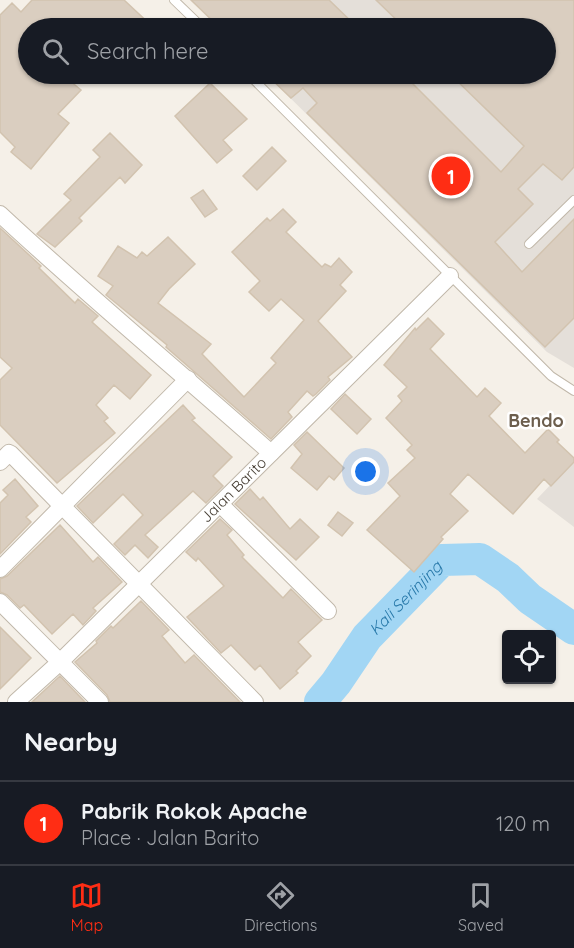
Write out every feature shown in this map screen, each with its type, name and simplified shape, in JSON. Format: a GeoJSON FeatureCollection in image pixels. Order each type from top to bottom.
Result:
{"type":"FeatureCollection","features":[{"type":"Feature","properties":{"kind":"street"},"geometry":{"type":"LineString","coordinates":[[0,214],[67,276],[271,453]]}},
{"type":"Feature","properties":{"kind":"street","name":"Jalan Barito"},"geometry":{"type":"LineString","coordinates":[[16,702],[60,662],[450,276]]}},
{"type":"Feature","properties":{"kind":"street"},"geometry":{"type":"LineString","coordinates":[[0,569],[188,379]]}},
{"type":"Feature","properties":{"kind":"street"},"geometry":{"type":"LineString","coordinates":[[0,462],[9,453],[11,454],[255,702]]}},
{"type":"Feature","properties":{"kind":"street"},"geometry":{"type":"LineString","coordinates":[[220,504],[328,611]]}},
{"type":"Feature","properties":{"kind":"street"},"geometry":{"type":"LineString","coordinates":[[0,602],[99,702]]}},
{"type":"Feature","properties":{"kind":"lane"},"geometry":{"type":"LineString","coordinates":[[174,0],[193,18]]}},
{"type":"Feature","properties":{"kind":"lane"},"geometry":{"type":"LineString","coordinates":[[258,84],[551,376],[574,391]]}},
{"type":"Feature","properties":{"kind":"lane"},"geometry":{"type":"LineString","coordinates":[[529,244],[574,200]]}},
{"type":"Feature","properties":{"kind":"shaded area"},"geometry":{"type":"Polygon","coordinates":[[[192,0],[574,0],[574,368],[547,352],[276,84],[556,84],[556,18],[211,18],[192,0]]]}},
{"type":"Feature","properties":{"kind":"shaded area"},"geometry":{"type":"Polygon","coordinates":[[[574,460],[574,527],[537,499],[574,460]]]}},
{"type":"Feature","properties":{"kind":"building"},"geometry":{"type":"Polygon","coordinates":[[[32,0],[124,0],[143,18],[18,18],[18,84],[74,84],[81,90],[58,114],[69,123],[31,169],[11,152],[15,147],[0,132],[0,15],[12,3],[21,12],[32,0]]]}},
{"type":"Feature","properties":{"kind":"building"},"geometry":{"type":"Polygon","coordinates":[[[191,0],[329,0],[348,18],[210,18],[191,0]]]}},
{"type":"Feature","properties":{"kind":"building"},"geometry":{"type":"Polygon","coordinates":[[[376,0],[574,0],[574,167],[562,180],[543,164],[518,189],[533,204],[495,242],[522,272],[574,219],[574,318],[545,347],[307,113],[317,103],[303,88],[291,98],[276,84],[413,84],[501,172],[524,146],[460,84],[556,84],[556,18],[395,18],[376,0]]]}},
{"type":"Feature","properties":{"kind":"building"},"geometry":{"type":"Polygon","coordinates":[[[211,84],[247,119],[223,140],[232,150],[217,163],[175,116],[211,84]]]}},
{"type":"Feature","properties":{"kind":"building"},"geometry":{"type":"Polygon","coordinates":[[[110,133],[142,165],[125,183],[120,177],[79,218],[82,221],[55,247],[37,234],[71,200],[64,194],[100,157],[93,150],[110,133]]]}},
{"type":"Feature","properties":{"kind":"building"},"geometry":{"type":"Polygon","coordinates":[[[272,147],[286,161],[257,190],[243,176],[272,147]]]}},
{"type":"Feature","properties":{"kind":"building"},"geometry":{"type":"Polygon","coordinates":[[[203,190],[217,209],[205,217],[191,198],[203,190]]]}},
{"type":"Feature","properties":{"kind":"building"},"geometry":{"type":"Polygon","coordinates":[[[283,209],[296,222],[286,232],[322,267],[325,264],[331,267],[339,258],[352,272],[340,285],[346,291],[318,321],[352,357],[328,377],[330,380],[316,394],[313,396],[307,391],[288,412],[292,417],[271,439],[166,347],[167,345],[106,295],[113,286],[98,276],[118,246],[137,258],[142,252],[147,256],[168,237],[195,264],[158,303],[211,344],[202,354],[244,397],[276,363],[271,358],[304,320],[281,299],[269,311],[249,292],[260,281],[232,252],[267,218],[270,221],[283,209]]]}},
{"type":"Feature","properties":{"kind":"building"},"geometry":{"type":"Polygon","coordinates":[[[0,228],[41,266],[39,268],[75,303],[78,299],[98,316],[92,322],[151,375],[130,399],[114,385],[96,405],[108,418],[104,421],[115,433],[57,483],[0,425],[0,380],[12,368],[0,357],[0,228]]]}},
{"type":"Feature","properties":{"kind":"building"},"geometry":{"type":"Polygon","coordinates":[[[428,318],[444,334],[430,349],[477,397],[485,388],[501,403],[489,416],[525,453],[548,429],[559,440],[557,442],[574,458],[574,462],[551,486],[544,479],[513,514],[468,474],[450,494],[468,511],[441,537],[443,539],[414,572],[367,530],[400,496],[388,483],[415,458],[407,450],[412,445],[386,418],[402,401],[398,396],[407,387],[384,365],[415,328],[416,330],[428,318]]]}},
{"type":"Feature","properties":{"kind":"building"},"geometry":{"type":"Polygon","coordinates":[[[345,394],[371,419],[357,434],[331,409],[345,394]]]}},
{"type":"Feature","properties":{"kind":"building"},"geometry":{"type":"Polygon","coordinates":[[[183,405],[195,418],[192,420],[232,457],[213,476],[223,486],[206,503],[193,491],[145,535],[158,547],[148,558],[135,545],[125,555],[114,544],[143,515],[123,494],[93,523],[77,506],[183,405]]]}},
{"type":"Feature","properties":{"kind":"building"},"geometry":{"type":"Polygon","coordinates":[[[307,432],[344,468],[334,480],[329,476],[317,490],[291,468],[302,454],[294,445],[307,432]]]}},
{"type":"Feature","properties":{"kind":"building"},"geometry":{"type":"Polygon","coordinates":[[[15,479],[38,506],[26,517],[31,522],[0,554],[0,503],[8,495],[3,490],[15,479]]]}},
{"type":"Feature","properties":{"kind":"building"},"geometry":{"type":"Polygon","coordinates":[[[250,489],[260,500],[263,497],[290,529],[300,519],[319,537],[296,560],[235,504],[250,489]]]}},
{"type":"Feature","properties":{"kind":"building"},"geometry":{"type":"Polygon","coordinates":[[[338,512],[353,523],[342,536],[328,525],[338,512]]]}},
{"type":"Feature","properties":{"kind":"building"},"geometry":{"type":"Polygon","coordinates":[[[220,519],[232,530],[227,535],[244,555],[242,557],[283,598],[291,589],[322,620],[298,642],[311,656],[296,671],[298,673],[280,689],[260,665],[255,670],[231,645],[221,653],[187,617],[224,586],[198,558],[196,561],[186,552],[220,519]]]}},
{"type":"Feature","properties":{"kind":"building"},"geometry":{"type":"Polygon","coordinates":[[[60,525],[93,562],[98,557],[122,582],[93,608],[96,611],[83,625],[73,614],[52,634],[24,605],[20,608],[7,595],[0,592],[0,579],[7,576],[60,525]]]}},
{"type":"Feature","properties":{"kind":"building"},"geometry":{"type":"Polygon","coordinates":[[[141,601],[169,630],[162,636],[185,663],[194,655],[240,702],[110,702],[107,695],[75,662],[97,643],[96,641],[111,626],[113,628],[141,601]]]}},
{"type":"Feature","properties":{"kind":"building"},"geometry":{"type":"Polygon","coordinates":[[[0,627],[31,658],[0,689],[0,627]]]}},
{"type":"Feature","properties":{"kind":"building"},"geometry":{"type":"Polygon","coordinates":[[[60,676],[85,702],[32,702],[60,676]]]}},
{"type":"Feature","properties":{"kind":"waterway","name":"Kali Serinjing"},"geometry":{"type":"LineString","coordinates":[[320,702],[336,683],[367,637],[442,560],[480,559],[508,578],[530,599],[574,629]]}},
{"type":"Feature","properties":{"kind":"place","name":"Pabrik Rokok Apache"},"geometry":{"type":"Point","coordinates":[451,176]}},
{"type":"Feature","properties":{"kind":"district","name":"Bendo"},"geometry":{"type":"Point","coordinates":[536,421]}}]}
